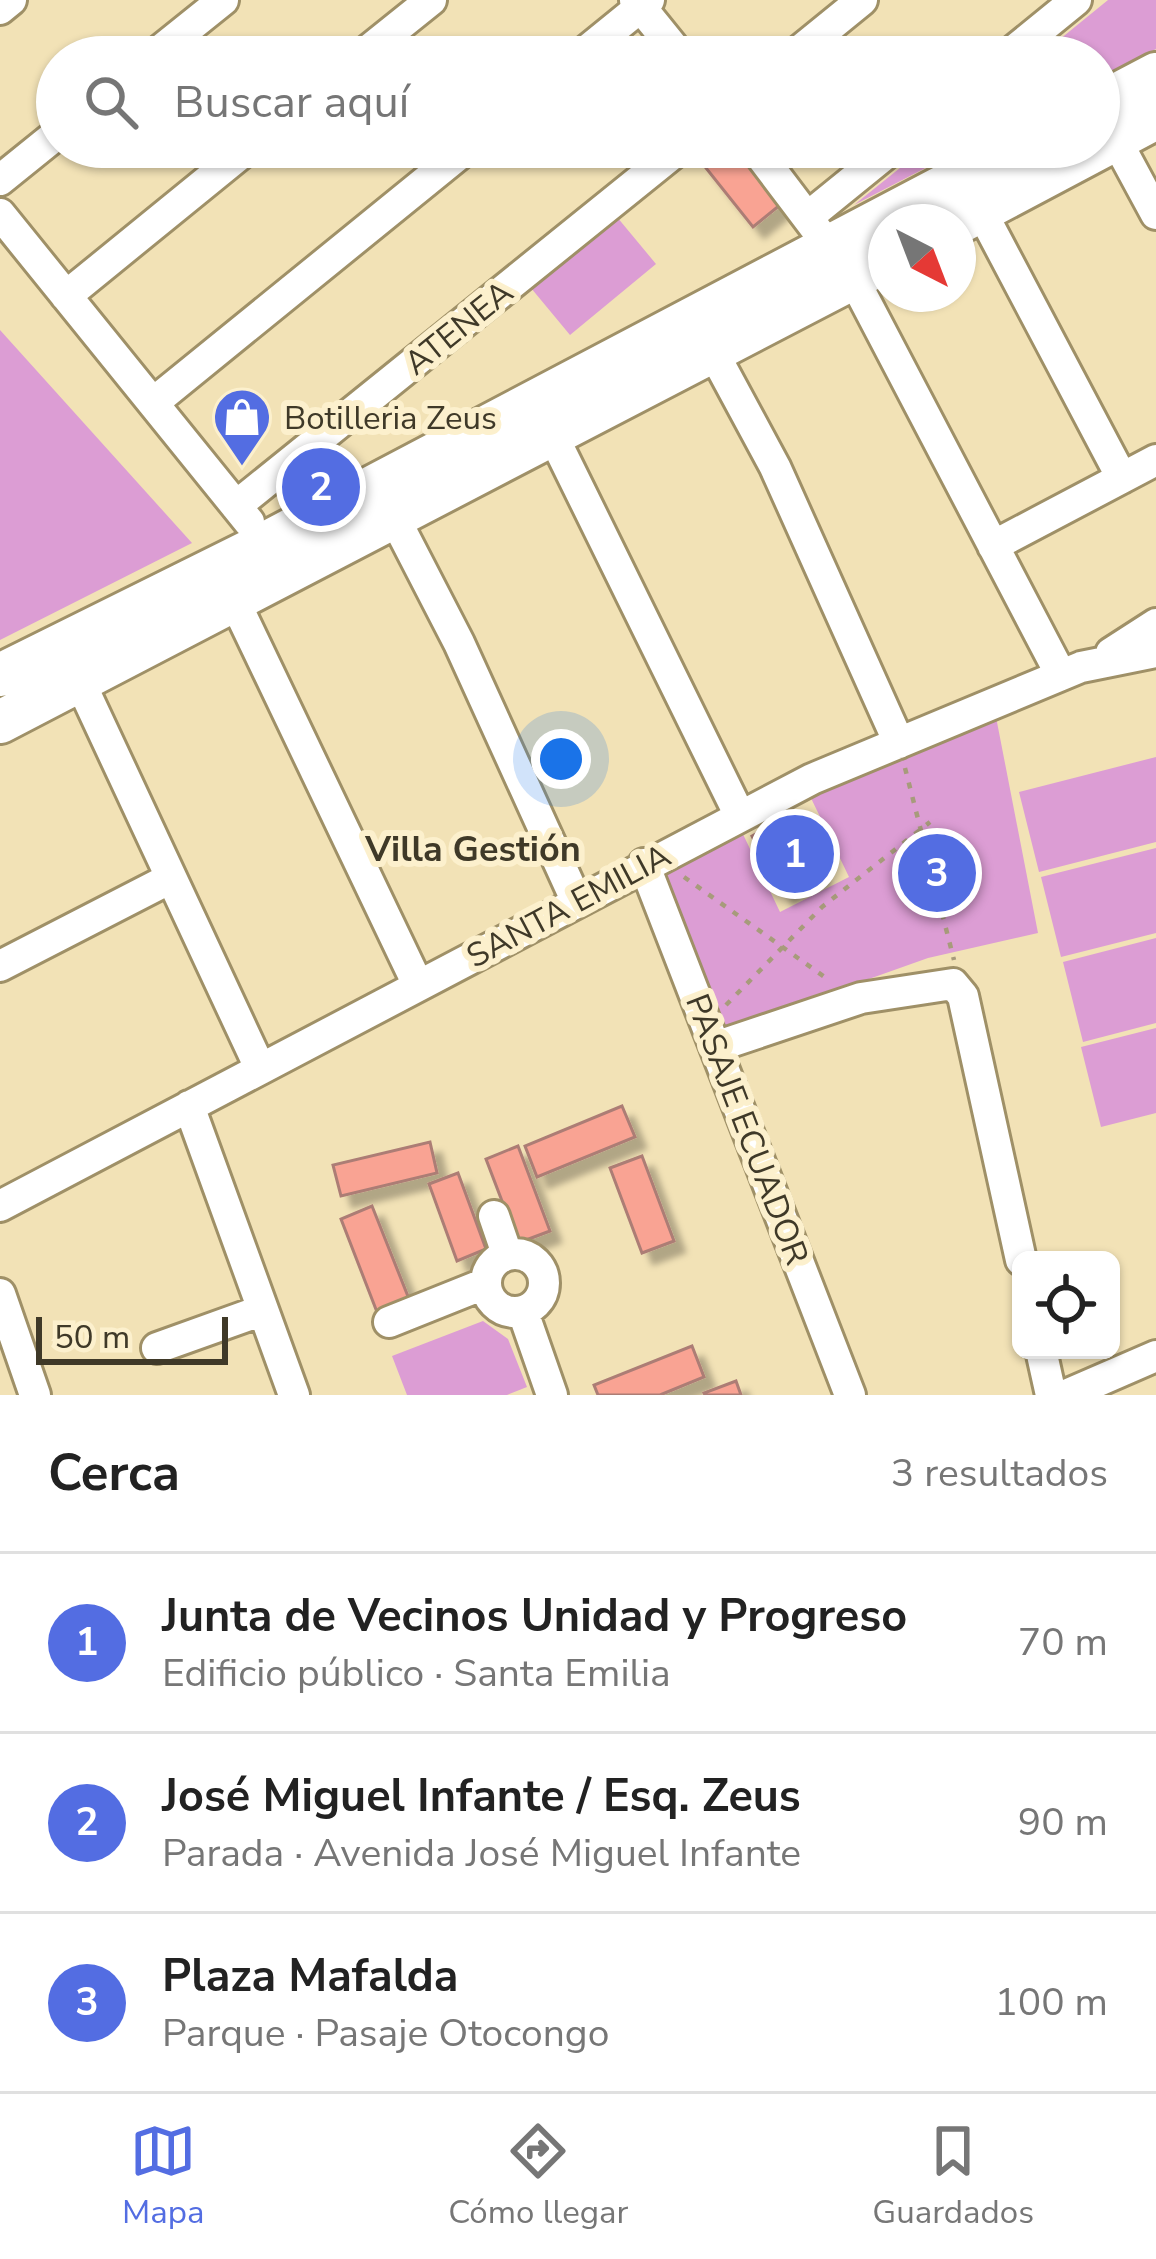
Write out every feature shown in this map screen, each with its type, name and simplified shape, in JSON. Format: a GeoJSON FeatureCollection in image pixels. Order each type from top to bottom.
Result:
{"type":"FeatureCollection","features":[{"type":"Feature","properties":{"kind":"main road"},"geometry":{"type":"LineString","coordinates":[[1120,109],[1156,74]]}},
{"type":"Feature","properties":{"kind":"main road"},"geometry":{"type":"LineString","coordinates":[[1120,121],[1156,118]]}},
{"type":"Feature","properties":{"kind":"main road"},"geometry":{"type":"LineString","coordinates":[[0,722],[235,602],[277,559],[845,250],[983,168]]}},
{"type":"Feature","properties":{"kind":"main road"},"geometry":{"type":"LineString","coordinates":[[976,212],[1040,168]]}},
{"type":"Feature","properties":{"kind":"main road"},"geometry":{"type":"LineString","coordinates":[[0,675],[277,559],[395,519],[713,352],[845,250]]}},
{"type":"Feature","properties":{"kind":"street"},"geometry":{"type":"LineString","coordinates":[[0,9],[11,0]]}},
{"type":"Feature","properties":{"kind":"street"},"geometry":{"type":"LineString","coordinates":[[178,36],[223,0]]}},
{"type":"Feature","properties":{"kind":"street"},"geometry":{"type":"LineString","coordinates":[[386,36],[431,0]]}},
{"type":"Feature","properties":{"kind":"street"},"geometry":{"type":"LineString","coordinates":[[818,36],[862,0]]}},
{"type":"Feature","properties":{"kind":"street"},"geometry":{"type":"LineString","coordinates":[[1032,36],[1076,0]]}},
{"type":"Feature","properties":{"kind":"street"},"geometry":{"type":"LineString","coordinates":[[603,36],[642,2],[666,36]]}},
{"type":"Feature","properties":{"kind":"street"},"geometry":{"type":"LineString","coordinates":[[1120,146],[1156,214]]}},
{"type":"Feature","properties":{"kind":"street"},"geometry":{"type":"LineString","coordinates":[[0,180],[36,151]]}},
{"type":"Feature","properties":{"kind":"street"},"geometry":{"type":"LineString","coordinates":[[66,296],[223,168]]}},
{"type":"Feature","properties":{"kind":"street"},"geometry":{"type":"LineString","coordinates":[[153,403],[442,168]]}},
{"type":"Feature","properties":{"kind":"street","name":"ATENEA"},"geometry":{"type":"LineString","coordinates":[[236,506],[655,168]]}},
{"type":"Feature","properties":{"kind":"street"},"geometry":{"type":"LineString","coordinates":[[773,168],[845,250],[1060,675]]}},
{"type":"Feature","properties":{"kind":"street"},"geometry":{"type":"LineString","coordinates":[[845,250],[884,168]]}},
{"type":"Feature","properties":{"kind":"street"},"geometry":{"type":"LineString","coordinates":[[0,214],[277,559]]}},
{"type":"Feature","properties":{"kind":"street"},"geometry":{"type":"LineString","coordinates":[[976,229],[1122,478]]}},
{"type":"Feature","properties":{"kind":"street"},"geometry":{"type":"LineString","coordinates":[[713,352],[776,467],[899,743]]}},
{"type":"Feature","properties":{"kind":"street"},"geometry":{"type":"LineString","coordinates":[[553,436],[739,814]]}},
{"type":"Feature","properties":{"kind":"street"},"geometry":{"type":"LineString","coordinates":[[993,546],[1156,460]]}},
{"type":"Feature","properties":{"kind":"street"},"geometry":{"type":"LineString","coordinates":[[395,519],[459,644],[576,900]]}},
{"type":"Feature","properties":{"kind":"street"},"geometry":{"type":"LineString","coordinates":[[235,602],[418,985]]}},
{"type":"Feature","properties":{"kind":"street"},"geometry":{"type":"LineString","coordinates":[[1102,661],[1156,624]]}},
{"type":"Feature","properties":{"kind":"street","name":"SANTA EMILIA"},"geometry":{"type":"LineString","coordinates":[[0,1206],[576,900],[647,872],[739,814],[1060,675],[1102,661],[1156,652]]}},
{"type":"Feature","properties":{"kind":"street"},"geometry":{"type":"LineString","coordinates":[[80,682],[260,1068]]}},
{"type":"Feature","properties":{"kind":"street","name":"PASAJE ECUADOR"},"geometry":{"type":"LineString","coordinates":[[647,872],[850,1395]]}},
{"type":"Feature","properties":{"kind":"street"},"geometry":{"type":"LineString","coordinates":[[0,966],[171,878]]}},
{"type":"Feature","properties":{"kind":"street"},"geometry":{"type":"LineString","coordinates":[[718,1046],[861,998],[953,984],[963,996],[1019,1251]]}},
{"type":"Feature","properties":{"kind":"street"},"geometry":{"type":"LineString","coordinates":[[189,1106],[294,1395]]}},
{"type":"Feature","properties":{"kind":"street"},"geometry":{"type":"LineString","coordinates":[[494,1216],[507,1254]]}},
{"type":"Feature","properties":{"kind":"street"},"geometry":{"type":"LineString","coordinates":[[507,1254],[487,1273],[484,1284],[487,1294],[503,1309],[523,1312]]}},
{"type":"Feature","properties":{"kind":"street"},"geometry":{"type":"LineString","coordinates":[[507,1254],[533,1258],[544,1276],[544,1291],[523,1312]]}},
{"type":"Feature","properties":{"kind":"street"},"geometry":{"type":"LineString","coordinates":[[388,1322],[484,1284]]}},
{"type":"Feature","properties":{"kind":"street"},"geometry":{"type":"LineString","coordinates":[[0,1294],[35,1395]]}},
{"type":"Feature","properties":{"kind":"street"},"geometry":{"type":"LineString","coordinates":[[157,1348],[263,1310]]}},
{"type":"Feature","properties":{"kind":"street"},"geometry":{"type":"LineString","coordinates":[[523,1312],[542,1392]]}},
{"type":"Feature","properties":{"kind":"street"},"geometry":{"type":"LineString","coordinates":[[1066,1395],[1156,1356]]}},
{"type":"Feature","properties":{"kind":"street"},"geometry":{"type":"LineString","coordinates":[[1043,1359],[1051,1395]]}},
{"type":"Feature","properties":{"kind":"path"},"geometry":{"type":"LineString","coordinates":[[899,743],[946,919],[953,984]]}},
{"type":"Feature","properties":{"kind":"path"},"geometry":{"type":"LineString","coordinates":[[705,1015],[734,1001],[779,945],[930,822]]}},
{"type":"Feature","properties":{"kind":"path"},"geometry":{"type":"LineString","coordinates":[[647,872],[679,874],[861,998]]}},
{"type":"Feature","properties":{"kind":"path"},"geometry":{"type":"LineString","coordinates":[[689,977],[734,1001]]}},
{"type":"Feature","properties":{"kind":"shaded area"},"geometry":{"type":"Polygon","coordinates":[[[1108,0],[1156,0],[1156,49],[1120,67],[1120,36],[1064,36],[1108,0]]]}},
{"type":"Feature","properties":{"kind":"shaded area"},"geometry":{"type":"Polygon","coordinates":[[[900,168],[925,168],[854,205],[900,168]]]}},
{"type":"Feature","properties":{"kind":"shaded area"},"geometry":{"type":"Polygon","coordinates":[[[617,217],[656,264],[570,335],[531,288],[617,217]]]}},
{"type":"Feature","properties":{"kind":"shaded area"},"geometry":{"type":"Polygon","coordinates":[[[0,330],[192,543],[0,640],[0,330]]]}},
{"type":"Feature","properties":{"kind":"shaded area"},"geometry":{"type":"Polygon","coordinates":[[[996,717],[1038,933],[928,958],[723,1031],[661,870],[741,830],[780,912],[849,877],[810,796],[996,717]]]}},
{"type":"Feature","properties":{"kind":"shaded area"},"geometry":{"type":"Polygon","coordinates":[[[1156,757],[1156,842],[1039,872],[1019,792],[1156,757]]]}},
{"type":"Feature","properties":{"kind":"shaded area"},"geometry":{"type":"Polygon","coordinates":[[[1156,848],[1156,933],[1061,957],[1041,877],[1156,848]]]}},
{"type":"Feature","properties":{"kind":"shaded area"},"geometry":{"type":"Polygon","coordinates":[[[1156,938],[1156,1023],[1083,1042],[1063,962],[1156,938]]]}},
{"type":"Feature","properties":{"kind":"shaded area"},"geometry":{"type":"Polygon","coordinates":[[[1156,1028],[1156,1113],[1101,1127],[1081,1047],[1156,1028]]]}},
{"type":"Feature","properties":{"kind":"shaded area"},"geometry":{"type":"Polygon","coordinates":[[[483,1321],[508,1339],[527,1387],[507,1395],[407,1395],[392,1356],[483,1321]]]}},
{"type":"Feature","properties":{"kind":"building"},"geometry":{"type":"Polygon","coordinates":[[[706,168],[751,168],[780,205],[753,227],[706,168]]]}},
{"type":"Feature","properties":{"kind":"building"},"geometry":{"type":"Polygon","coordinates":[[[770,826],[777,840],[796,830],[819,875],[782,894],[752,836],[770,826]]]}},
{"type":"Feature","properties":{"kind":"building"},"geometry":{"type":"Polygon","coordinates":[[[622,1106],[635,1137],[537,1177],[525,1146],[622,1106]]]}},
{"type":"Feature","properties":{"kind":"building"},"geometry":{"type":"Polygon","coordinates":[[[430,1142],[437,1173],[341,1196],[333,1165],[430,1142]]]}},
{"type":"Feature","properties":{"kind":"building"},"geometry":{"type":"Polygon","coordinates":[[[518,1146],[550,1231],[518,1243],[486,1159],[518,1146]]]}},
{"type":"Feature","properties":{"kind":"building"},"geometry":{"type":"Polygon","coordinates":[[[642,1156],[674,1241],[642,1253],[610,1168],[642,1156]]]}},
{"type":"Feature","properties":{"kind":"building"},"geometry":{"type":"Polygon","coordinates":[[[458,1173],[486,1249],[457,1261],[429,1184],[458,1173]]]}},
{"type":"Feature","properties":{"kind":"building"},"geometry":{"type":"Polygon","coordinates":[[[372,1206],[409,1299],[377,1312],[341,1219],[372,1206]]]}},
{"type":"Feature","properties":{"kind":"building"},"geometry":{"type":"Polygon","coordinates":[[[692,1346],[704,1377],[660,1395],[598,1395],[594,1385],[692,1346]]]}},
{"type":"Feature","properties":{"kind":"building"},"geometry":{"type":"Polygon","coordinates":[[[736,1381],[741,1395],[704,1393],[736,1381]]]}},
{"type":"Feature","properties":{"kind":"place","name":"Botilleria Zeus"},"geometry":{"type":"Point","coordinates":[242,468]}},
{"type":"Feature","properties":{"kind":"place","name":"José Miguel Infante / Esq. Zeus"},"geometry":{"type":"Point","coordinates":[321,487]}},
{"type":"Feature","properties":{"kind":"place","name":"Junta de Vecinos Unidad y Progreso"},"geometry":{"type":"Point","coordinates":[795,854]}},
{"type":"Feature","properties":{"kind":"place","name":"Plaza Mafalda"},"geometry":{"type":"Point","coordinates":[937,873]}},
{"type":"Feature","properties":{"kind":"district","name":"Villa Gestión"},"geometry":{"type":"Point","coordinates":[473,848]}}]}
